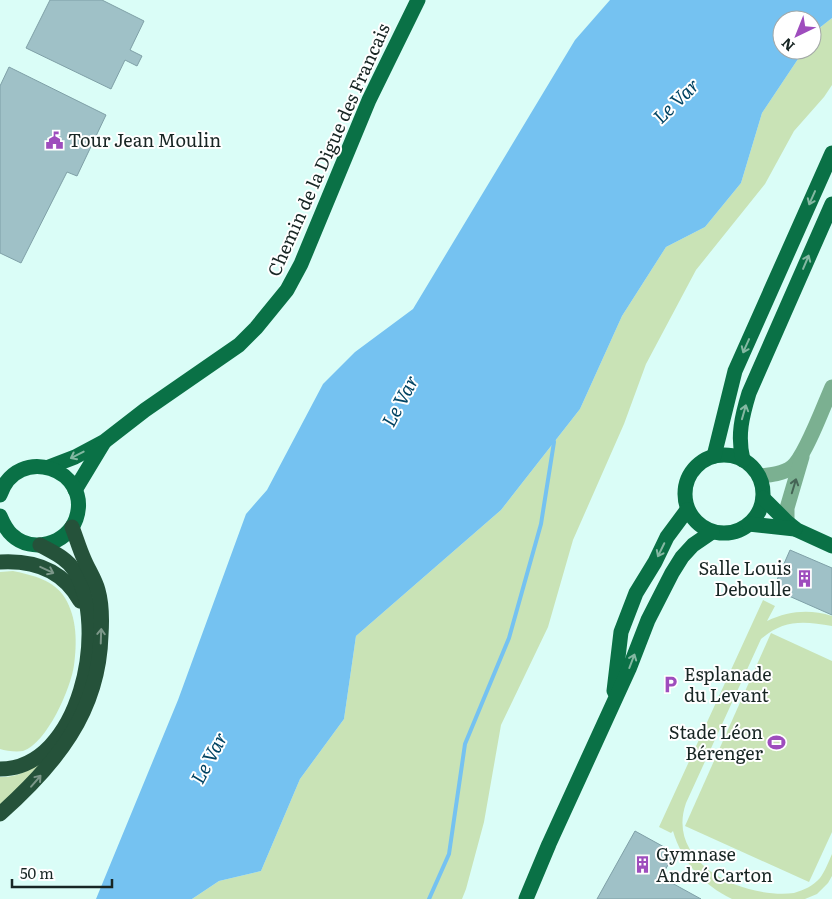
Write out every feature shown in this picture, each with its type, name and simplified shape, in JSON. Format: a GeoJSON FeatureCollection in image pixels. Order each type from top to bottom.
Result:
{"type":"FeatureCollection","features":[{"type":"Feature","properties":{"kind":"highway"},"geometry":{"type":"LineString","coordinates":[[0,814],[30,787],[57,756],[73,733],[88,701],[101,651],[102,616],[98,590],[82,556],[72,526]]}},
{"type":"Feature","properties":{"kind":"highway"},"geometry":{"type":"LineString","coordinates":[[0,769],[13,769],[29,763],[43,754],[64,727],[75,706],[89,649],[89,618],[85,593],[74,569],[62,557],[40,545]]}},
{"type":"Feature","properties":{"kind":"highway"},"geometry":{"type":"LineString","coordinates":[[0,562],[31,563],[51,571],[64,579],[73,588],[89,618]]}},
{"type":"Feature","properties":{"kind":"main road","name":"Chemin de la Digue des Francais"},"geometry":{"type":"LineString","coordinates":[[105,440],[239,345],[256,328],[287,290],[301,264],[369,100],[418,0]]}},
{"type":"Feature","properties":{"kind":"main road"},"geometry":{"type":"LineString","coordinates":[[714,456],[734,371],[832,153]]}},
{"type":"Feature","properties":{"kind":"main road"},"geometry":{"type":"LineString","coordinates":[[743,460],[740,432],[749,393],[832,204]]}},
{"type":"Feature","properties":{"kind":"main road"},"geometry":{"type":"LineString","coordinates":[[49,467],[74,457],[105,440]]}},
{"type":"Feature","properties":{"kind":"main road"},"geometry":{"type":"LineString","coordinates":[[75,490],[105,440]]}},
{"type":"Feature","properties":{"kind":"main road"},"geometry":{"type":"LineString","coordinates":[[714,456],[734,456],[743,460],[755,470],[762,487],[763,498],[756,517],[741,530],[732,532],[712,532],[702,527],[687,510],[684,499],[688,477],[694,467],[703,460],[714,456]]}},
{"type":"Feature","properties":{"kind":"main road"},"geometry":{"type":"LineString","coordinates":[[0,495],[4,485],[15,473],[25,468],[49,467],[60,472],[68,480],[75,490],[78,505],[72,526],[64,536],[53,542],[40,545],[7,537],[0,516]]}},
{"type":"Feature","properties":{"kind":"main road"},"geometry":{"type":"LineString","coordinates":[[763,498],[792,526],[832,546]]}},
{"type":"Feature","properties":{"kind":"main road"},"geometry":{"type":"LineString","coordinates":[[612,705],[621,632],[633,601],[667,537],[687,510]]}},
{"type":"Feature","properties":{"kind":"main road"},"geometry":{"type":"LineString","coordinates":[[749,524],[792,526]]}},
{"type":"Feature","properties":{"kind":"main road"},"geometry":{"type":"LineString","coordinates":[[526,899],[648,620],[682,557],[693,545],[712,532]]}},
{"type":"Feature","properties":{"kind":"street"},"geometry":{"type":"LineString","coordinates":[[792,526],[787,508],[804,451],[832,387]]}},
{"type":"Feature","properties":{"kind":"street"},"geometry":{"type":"LineString","coordinates":[[759,476],[783,472],[793,466],[804,451]]}},
{"type":"Feature","properties":{"kind":"green space"},"geometry":{"type":"Polygon","coordinates":[[[832,18],[832,85],[794,131],[765,184],[696,270],[646,364],[624,424],[573,540],[548,627],[501,725],[484,822],[462,899],[192,899],[219,881],[261,871],[300,779],[344,719],[356,636],[501,510],[580,409],[622,316],[666,247],[705,227],[741,183],[762,113],[797,60],[822,60],[823,25],[832,18]]]}},
{"type":"Feature","properties":{"kind":"green space"},"geometry":{"type":"Polygon","coordinates":[[[13,571],[42,579],[60,592],[65,598],[72,614],[76,639],[72,675],[63,700],[41,737],[32,746],[23,751],[0,749],[0,572],[13,571]]]}},
{"type":"Feature","properties":{"kind":"green space","name":"Stade Léon Bérenger"},"geometry":{"type":"Polygon","coordinates":[[[763,600],[775,606],[767,621],[791,613],[815,612],[832,616],[832,626],[795,623],[778,628],[761,639],[686,803],[682,824],[687,843],[697,859],[713,873],[731,883],[752,890],[794,893],[805,889],[820,878],[832,854],[832,876],[828,883],[817,894],[805,899],[732,899],[712,887],[695,871],[682,853],[673,831],[671,833],[659,827],[763,600]]]}},
{"type":"Feature","properties":{"kind":"green space","name":"Stade Léon Bérenger"},"geometry":{"type":"Polygon","coordinates":[[[771,633],[832,661],[832,832],[809,882],[685,826],[771,633]]]}},
{"type":"Feature","properties":{"kind":"green space"},"geometry":{"type":"Polygon","coordinates":[[[47,758],[0,806],[0,777],[19,774],[31,769],[47,758]]]}},
{"type":"Feature","properties":{"kind":"water","name":"Le Var"},"geometry":{"type":"Polygon","coordinates":[[[610,0],[832,0],[832,18],[822,26],[822,10],[772,10],[772,60],[797,60],[762,113],[741,183],[705,227],[666,247],[622,316],[580,409],[501,510],[356,636],[344,719],[300,779],[261,871],[219,881],[192,899],[96,899],[178,700],[246,514],[267,490],[323,384],[355,352],[413,309],[575,40],[610,0]]]}},
{"type":"Feature","properties":{"kind":"building"},"geometry":{"type":"Polygon","coordinates":[[[50,0],[102,0],[144,21],[130,50],[142,56],[137,66],[125,60],[111,89],[26,48],[50,0]]]}},
{"type":"Feature","properties":{"kind":"building"},"geometry":{"type":"Polygon","coordinates":[[[9,67],[106,115],[77,176],[67,172],[21,263],[0,253],[0,86],[9,67]]]}},
{"type":"Feature","properties":{"kind":"building","name":"Salle Louis Deboulle"},"geometry":{"type":"Polygon","coordinates":[[[790,550],[832,568],[832,615],[773,589],[790,550]]]}},
{"type":"Feature","properties":{"kind":"building","name":"Gymnase André Carton"},"geometry":{"type":"Polygon","coordinates":[[[635,831],[675,853],[661,877],[701,899],[597,899],[635,831]]]}},
{"type":"Feature","properties":{"kind":"waterway"},"geometry":{"type":"LineString","coordinates":[[429,899],[449,854],[465,744],[509,638],[541,524],[554,442],[553,438]]}},
{"type":"Feature","properties":{"kind":"place","name":"Tour Jean Moulin"},"geometry":{"type":"Point","coordinates":[54,141]}},
{"type":"Feature","properties":{"kind":"place","name":"Salle Louis Deboulle"},"geometry":{"type":"Point","coordinates":[805,579]}},
{"type":"Feature","properties":{"kind":"place","name":"Esplanade du Levant"},"geometry":{"type":"Point","coordinates":[670,685]}},
{"type":"Feature","properties":{"kind":"place","name":"Stade Léon Bérenger"},"geometry":{"type":"Point","coordinates":[777,743]}},
{"type":"Feature","properties":{"kind":"place","name":"Gymnase André Carton"},"geometry":{"type":"Point","coordinates":[642,865]}}]}
